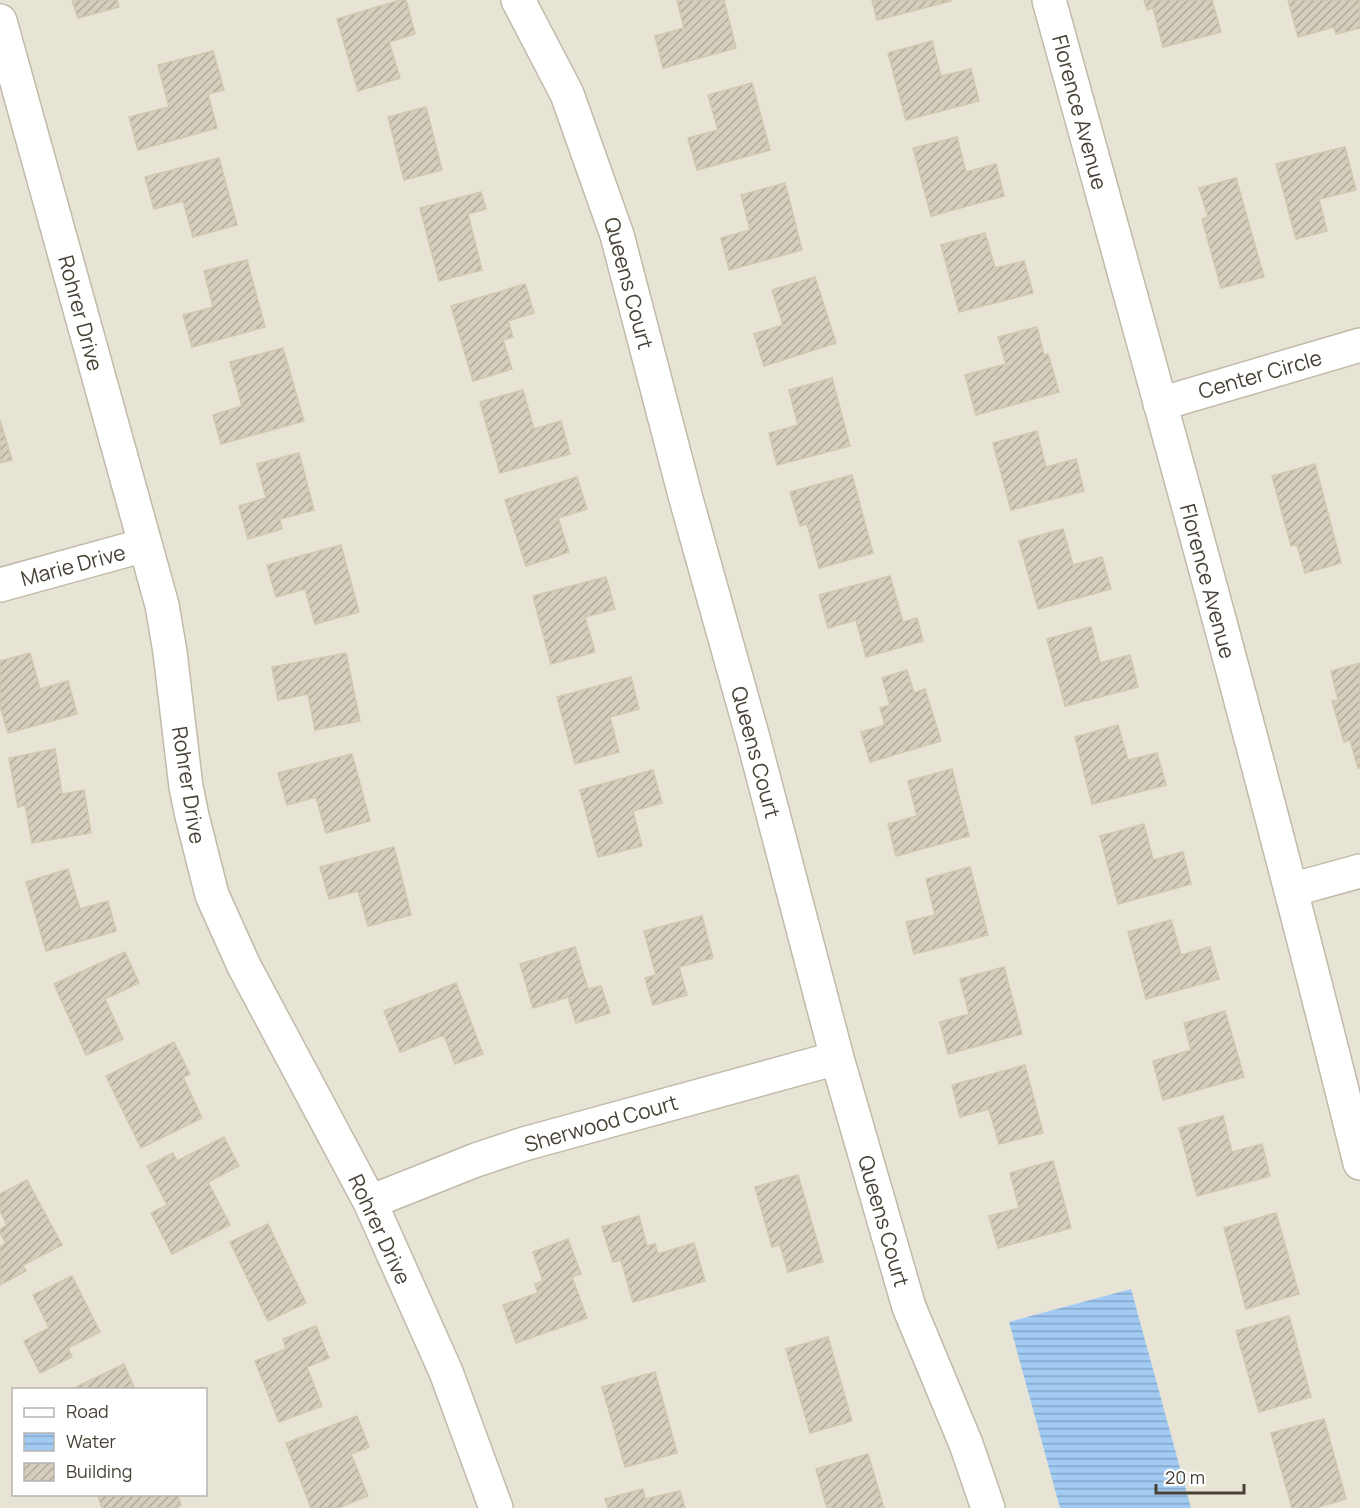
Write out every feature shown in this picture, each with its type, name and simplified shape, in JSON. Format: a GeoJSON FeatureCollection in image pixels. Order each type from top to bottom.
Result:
{"type":"FeatureCollection","features":[{"type":"Feature","properties":{"kind":"street","name":"Queens Court"},"geometry":{"type":"LineString","coordinates":[[518,0],[567,94],[617,236],[837,1058],[909,1307],[966,1444],[988,1508]]}},
{"type":"Feature","properties":{"kind":"street","name":"Florence Avenue"},"geometry":{"type":"LineString","coordinates":[[1049,0],[1291,891],[1360,1163]]}},
{"type":"Feature","properties":{"kind":"street","name":"Rohrer Drive"},"geometry":{"type":"LineString","coordinates":[[0,21],[162,605],[186,787],[212,895],[244,966],[370,1202],[446,1372],[496,1508]]}},
{"type":"Feature","properties":{"kind":"street","name":"Center Circle"},"geometry":{"type":"LineString","coordinates":[[1160,404],[1360,345]]}},
{"type":"Feature","properties":{"kind":"street","name":"Marie Drive"},"geometry":{"type":"LineString","coordinates":[[0,585],[145,545]]}},
{"type":"Feature","properties":{"kind":"street"},"geometry":{"type":"LineString","coordinates":[[1291,891],[1360,871]]}},
{"type":"Feature","properties":{"kind":"street","name":"Sherwood Court"},"geometry":{"type":"LineString","coordinates":[[370,1202],[524,1144],[837,1058]]}},
{"type":"Feature","properties":{"kind":"shaded area"},"geometry":{"type":"Polygon","coordinates":[[[0,0],[1360,0],[1360,1508],[0,1508],[0,0]]]}},
{"type":"Feature","properties":{"kind":"water"},"geometry":{"type":"Polygon","coordinates":[[[1131,1289],[1191,1508],[1060,1508],[1009,1322],[1131,1289]]]}},
{"type":"Feature","properties":{"kind":"building"},"geometry":{"type":"Polygon","coordinates":[[[72,0],[117,0],[119,7],[78,18],[72,0]]]}},
{"type":"Feature","properties":{"kind":"building"},"geometry":{"type":"Polygon","coordinates":[[[406,0],[415,34],[389,42],[400,78],[358,91],[337,19],[406,0]]]}},
{"type":"Feature","properties":{"kind":"building"},"geometry":{"type":"Polygon","coordinates":[[[677,0],[724,0],[736,48],[663,68],[655,36],[684,28],[677,0]]]}},
{"type":"Feature","properties":{"kind":"building"},"geometry":{"type":"Polygon","coordinates":[[[872,0],[951,0],[951,1],[877,20],[872,0]]]}},
{"type":"Feature","properties":{"kind":"building"},"geometry":{"type":"Polygon","coordinates":[[[1144,0],[1212,0],[1221,32],[1163,47],[1153,8],[1147,10],[1144,0]]]}},
{"type":"Feature","properties":{"kind":"building"},"geometry":{"type":"Polygon","coordinates":[[[1288,0],[1360,0],[1360,28],[1336,34],[1334,27],[1298,37],[1288,0]]]}},
{"type":"Feature","properties":{"kind":"building"},"geometry":{"type":"Polygon","coordinates":[[[932,41],[941,76],[971,69],[979,101],[906,120],[888,53],[932,41]]]}},
{"type":"Feature","properties":{"kind":"building"},"geometry":{"type":"Polygon","coordinates":[[[213,51],[224,90],[208,94],[217,128],[138,150],[129,117],[169,107],[158,65],[213,51]]]}},
{"type":"Feature","properties":{"kind":"building"},"geometry":{"type":"Polygon","coordinates":[[[752,83],[770,150],[697,170],[688,138],[718,130],[708,95],[752,83]]]}},
{"type":"Feature","properties":{"kind":"building"},"geometry":{"type":"Polygon","coordinates":[[[426,107],[442,170],[404,180],[388,117],[426,107]]]}},
{"type":"Feature","properties":{"kind":"building"},"geometry":{"type":"Polygon","coordinates":[[[957,137],[966,172],[996,164],[1004,196],[931,216],[913,148],[957,137]]]}},
{"type":"Feature","properties":{"kind":"building"},"geometry":{"type":"Polygon","coordinates":[[[1345,147],[1356,190],[1319,199],[1327,231],[1296,239],[1276,164],[1345,147]]]}},
{"type":"Feature","properties":{"kind":"building"},"geometry":{"type":"Polygon","coordinates":[[[219,158],[237,225],[193,237],[183,201],[154,209],[145,177],[219,158]]]}},
{"type":"Feature","properties":{"kind":"building"},"geometry":{"type":"Polygon","coordinates":[[[1236,178],[1264,277],[1221,288],[1202,219],[1208,217],[1199,188],[1236,178]]]}},
{"type":"Feature","properties":{"kind":"building"},"geometry":{"type":"Polygon","coordinates":[[[785,183],[802,250],[729,270],[721,238],[750,230],[741,195],[785,183]]]}},
{"type":"Feature","properties":{"kind":"building"},"geometry":{"type":"Polygon","coordinates":[[[481,192],[486,209],[468,214],[482,270],[439,281],[420,208],[481,192]]]}},
{"type":"Feature","properties":{"kind":"building"},"geometry":{"type":"Polygon","coordinates":[[[985,233],[995,268],[1024,261],[1033,293],[959,312],[941,245],[985,233]]]}},
{"type":"Feature","properties":{"kind":"building"},"geometry":{"type":"Polygon","coordinates":[[[247,260],[265,327],[192,347],[183,315],[213,307],[204,271],[247,260]]]}},
{"type":"Feature","properties":{"kind":"building"},"geometry":{"type":"Polygon","coordinates":[[[815,277],[836,343],[764,366],[754,334],[783,325],[772,290],[815,277]]]}},
{"type":"Feature","properties":{"kind":"building"},"geometry":{"type":"Polygon","coordinates":[[[525,284],[534,313],[508,321],[513,337],[503,340],[512,369],[473,381],[451,306],[525,284]]]}},
{"type":"Feature","properties":{"kind":"building"},"geometry":{"type":"Polygon","coordinates":[[[1037,327],[1044,355],[1048,354],[1059,392],[976,415],[965,375],[1006,364],[998,337],[1037,327]]]}},
{"type":"Feature","properties":{"kind":"building"},"geometry":{"type":"Polygon","coordinates":[[[283,348],[304,421],[221,444],[213,415],[242,406],[230,362],[283,348]]]}},
{"type":"Feature","properties":{"kind":"building"},"geometry":{"type":"Polygon","coordinates":[[[832,378],[850,446],[777,465],[769,433],[798,425],[789,390],[832,378]]]}},
{"type":"Feature","properties":{"kind":"building"},"geometry":{"type":"Polygon","coordinates":[[[523,390],[534,429],[561,421],[570,454],[500,473],[480,402],[523,390]]]}},
{"type":"Feature","properties":{"kind":"building"},"geometry":{"type":"Polygon","coordinates":[[[0,420],[12,460],[0,463],[0,420]]]}},
{"type":"Feature","properties":{"kind":"building"},"geometry":{"type":"Polygon","coordinates":[[[1037,431],[1046,467],[1076,459],[1084,491],[1011,510],[993,443],[1037,431]]]}},
{"type":"Feature","properties":{"kind":"building"},"geometry":{"type":"Polygon","coordinates":[[[299,453],[314,510],[280,519],[282,529],[248,539],[239,506],[266,498],[257,464],[299,453]]]}},
{"type":"Feature","properties":{"kind":"building"},"geometry":{"type":"Polygon","coordinates":[[[1315,464],[1341,563],[1305,573],[1297,545],[1291,546],[1272,476],[1315,464]]]}},
{"type":"Feature","properties":{"kind":"building"},"geometry":{"type":"Polygon","coordinates":[[[852,475],[873,553],[819,568],[807,524],[800,526],[790,492],[852,475]]]}},
{"type":"Feature","properties":{"kind":"building"},"geometry":{"type":"Polygon","coordinates":[[[577,477],[587,509],[558,518],[569,552],[526,566],[505,500],[577,477]]]}},
{"type":"Feature","properties":{"kind":"building"},"geometry":{"type":"Polygon","coordinates":[[[1063,529],[1073,565],[1102,557],[1111,589],[1038,609],[1019,541],[1063,529]]]}},
{"type":"Feature","properties":{"kind":"building"},"geometry":{"type":"Polygon","coordinates":[[[341,545],[359,612],[315,624],[305,589],[276,597],[267,565],[341,545]]]}},
{"type":"Feature","properties":{"kind":"building"},"geometry":{"type":"Polygon","coordinates":[[[890,576],[903,622],[917,618],[923,641],[866,657],[856,620],[828,628],[819,595],[890,576]]]}},
{"type":"Feature","properties":{"kind":"building"},"geometry":{"type":"Polygon","coordinates":[[[606,577],[615,609],[585,617],[595,652],[551,664],[533,596],[606,577]]]}},
{"type":"Feature","properties":{"kind":"building"},"geometry":{"type":"Polygon","coordinates":[[[1091,627],[1100,663],[1130,655],[1138,687],[1065,706],[1047,639],[1091,627]]]}},
{"type":"Feature","properties":{"kind":"building"},"geometry":{"type":"Polygon","coordinates":[[[30,653],[40,689],[68,681],[77,714],[8,733],[0,706],[0,661],[30,653]]]}},
{"type":"Feature","properties":{"kind":"building"},"geometry":{"type":"Polygon","coordinates":[[[346,653],[360,721],[315,730],[308,694],[278,700],[272,667],[346,653]]]}},
{"type":"Feature","properties":{"kind":"building"},"geometry":{"type":"Polygon","coordinates":[[[1360,663],[1360,768],[1358,768],[1350,740],[1344,742],[1332,701],[1338,700],[1331,671],[1360,663]]]}},
{"type":"Feature","properties":{"kind":"building"},"geometry":{"type":"Polygon","coordinates":[[[907,670],[914,693],[925,689],[941,741],[870,762],[861,732],[885,725],[880,708],[890,705],[882,678],[907,670]]]}},
{"type":"Feature","properties":{"kind":"building"},"geometry":{"type":"Polygon","coordinates":[[[631,677],[639,709],[610,717],[619,752],[575,764],[557,697],[631,677]]]}},
{"type":"Feature","properties":{"kind":"building"},"geometry":{"type":"Polygon","coordinates":[[[1118,725],[1128,760],[1157,753],[1166,785],[1092,804],[1075,737],[1118,725]]]}},
{"type":"Feature","properties":{"kind":"building"},"geometry":{"type":"Polygon","coordinates":[[[55,749],[62,794],[84,790],[91,833],[32,843],[25,805],[18,807],[9,758],[55,749]]]}},
{"type":"Feature","properties":{"kind":"building"},"geometry":{"type":"Polygon","coordinates":[[[352,754],[370,821],[326,833],[316,797],[287,805],[278,773],[352,754]]]}},
{"type":"Feature","properties":{"kind":"building"},"geometry":{"type":"Polygon","coordinates":[[[952,769],[969,836],[896,856],[888,824],[917,816],[908,781],[952,769]]]}},
{"type":"Feature","properties":{"kind":"building"},"geometry":{"type":"Polygon","coordinates":[[[653,770],[662,803],[633,811],[642,846],[598,857],[580,790],[653,770]]]}},
{"type":"Feature","properties":{"kind":"building"},"geometry":{"type":"Polygon","coordinates":[[[1144,824],[1153,860],[1183,852],[1191,884],[1118,904],[1100,836],[1144,824]]]}},
{"type":"Feature","properties":{"kind":"building"},"geometry":{"type":"Polygon","coordinates":[[[394,847],[411,915],[368,926],[358,891],[329,899],[320,867],[394,847]]]}},
{"type":"Feature","properties":{"kind":"building"},"geometry":{"type":"Polygon","coordinates":[[[970,867],[988,935],[914,954],[906,922],[935,915],[926,879],[970,867]]]}},
{"type":"Feature","properties":{"kind":"building"},"geometry":{"type":"Polygon","coordinates":[[[68,869],[80,909],[108,901],[116,931],[46,951],[26,882],[68,869]]]}},
{"type":"Feature","properties":{"kind":"building"},"geometry":{"type":"Polygon","coordinates":[[[702,916],[713,958],[679,967],[687,995],[653,1005],[645,978],[656,975],[644,931],[702,916]]]}},
{"type":"Feature","properties":{"kind":"building"},"geometry":{"type":"Polygon","coordinates":[[[1171,920],[1181,955],[1210,947],[1219,979],[1146,999],[1128,932],[1171,920]]]}},
{"type":"Feature","properties":{"kind":"building"},"geometry":{"type":"Polygon","coordinates":[[[575,947],[588,989],[601,986],[610,1013],[576,1023],[568,997],[533,1008],[520,964],[575,947]]]}},
{"type":"Feature","properties":{"kind":"building"},"geometry":{"type":"Polygon","coordinates":[[[125,952],[139,983],[105,999],[123,1039],[86,1055],[54,984],[125,952]]]}},
{"type":"Feature","properties":{"kind":"building"},"geometry":{"type":"Polygon","coordinates":[[[1004,967],[1022,1034],[948,1054],[940,1022],[969,1014],[960,979],[1004,967]]]}},
{"type":"Feature","properties":{"kind":"building"},"geometry":{"type":"Polygon","coordinates":[[[456,983],[483,1054],[455,1064],[444,1035],[400,1052],[384,1011],[456,983]]]}},
{"type":"Feature","properties":{"kind":"building"},"geometry":{"type":"Polygon","coordinates":[[[1225,1011],[1244,1077],[1163,1100],[1153,1061],[1191,1050],[1184,1023],[1225,1011]]]}},
{"type":"Feature","properties":{"kind":"building"},"geometry":{"type":"Polygon","coordinates":[[[174,1042],[190,1074],[183,1077],[202,1118],[141,1148],[106,1076],[174,1042]]]}},
{"type":"Feature","properties":{"kind":"building"},"geometry":{"type":"Polygon","coordinates":[[[1025,1065],[1043,1133],[999,1144],[989,1109],[960,1117],[952,1085],[1025,1065]]]}},
{"type":"Feature","properties":{"kind":"building"},"geometry":{"type":"Polygon","coordinates":[[[1223,1116],[1232,1152],[1262,1144],[1270,1176],[1197,1196],[1179,1128],[1223,1116]]]}},
{"type":"Feature","properties":{"kind":"building"},"geometry":{"type":"Polygon","coordinates":[[[224,1137],[239,1166],[208,1182],[230,1225],[172,1254],[151,1213],[167,1205],[147,1166],[173,1153],[177,1161],[224,1137]]]}},
{"type":"Feature","properties":{"kind":"building"},"geometry":{"type":"Polygon","coordinates":[[[1053,1161],[1071,1228],[998,1248],[989,1216],[1019,1208],[1010,1173],[1053,1161]]]}},
{"type":"Feature","properties":{"kind":"building"},"geometry":{"type":"Polygon","coordinates":[[[798,1175],[823,1262],[788,1272],[780,1245],[772,1247],[755,1187],[798,1175]]]}},
{"type":"Feature","properties":{"kind":"building"},"geometry":{"type":"Polygon","coordinates":[[[27,1180],[62,1245],[23,1265],[26,1271],[0,1285],[0,1247],[6,1243],[0,1229],[7,1225],[0,1211],[0,1194],[27,1180]]]}},
{"type":"Feature","properties":{"kind":"building"},"geometry":{"type":"Polygon","coordinates":[[[1276,1213],[1299,1294],[1246,1309],[1224,1228],[1276,1213]]]}},
{"type":"Feature","properties":{"kind":"building"},"geometry":{"type":"Polygon","coordinates":[[[639,1216],[647,1246],[655,1244],[658,1254],[694,1243],[705,1281],[633,1302],[621,1260],[613,1262],[602,1227],[639,1216]]]}},
{"type":"Feature","properties":{"kind":"building"},"geometry":{"type":"Polygon","coordinates":[[[268,1224],[306,1303],[268,1321],[230,1242],[268,1224]]]}},
{"type":"Feature","properties":{"kind":"building"},"geometry":{"type":"Polygon","coordinates":[[[568,1239],[581,1274],[572,1277],[587,1318],[516,1343],[503,1305],[538,1293],[535,1284],[543,1281],[533,1252],[568,1239]]]}},
{"type":"Feature","properties":{"kind":"building"},"geometry":{"type":"Polygon","coordinates":[[[72,1276],[100,1332],[68,1348],[72,1357],[40,1373],[24,1341],[49,1328],[33,1295],[72,1276]]]}},
{"type":"Feature","properties":{"kind":"building"},"geometry":{"type":"Polygon","coordinates":[[[1289,1316],[1311,1397],[1259,1412],[1236,1331],[1289,1316]]]}},
{"type":"Feature","properties":{"kind":"building"},"geometry":{"type":"Polygon","coordinates":[[[316,1326],[329,1358],[307,1367],[322,1406],[279,1422],[255,1361],[286,1349],[283,1339],[316,1326]]]}},
{"type":"Feature","properties":{"kind":"building"},"geometry":{"type":"Polygon","coordinates":[[[828,1337],[852,1421],[810,1433],[786,1349],[828,1337]]]}},
{"type":"Feature","properties":{"kind":"building"},"geometry":{"type":"Polygon","coordinates":[[[124,1364],[134,1388],[74,1388],[124,1364]]]}},
{"type":"Feature","properties":{"kind":"building"},"geometry":{"type":"Polygon","coordinates":[[[655,1372],[677,1453],[625,1467],[602,1387],[655,1372]]]}},
{"type":"Feature","properties":{"kind":"building"},"geometry":{"type":"Polygon","coordinates":[[[357,1416],[369,1447],[351,1454],[368,1496],[338,1508],[311,1508],[286,1443],[357,1416]]]}},
{"type":"Feature","properties":{"kind":"building"},"geometry":{"type":"Polygon","coordinates":[[[1324,1419],[1346,1499],[1315,1508],[1292,1508],[1271,1433],[1324,1419]]]}},
{"type":"Feature","properties":{"kind":"building"},"geometry":{"type":"Polygon","coordinates":[[[868,1454],[884,1508],[827,1508],[816,1469],[868,1454]]]}},
{"type":"Feature","properties":{"kind":"building"},"geometry":{"type":"Polygon","coordinates":[[[643,1489],[645,1499],[680,1491],[685,1508],[608,1508],[605,1499],[643,1489]]]}},
{"type":"Feature","properties":{"kind":"building"},"geometry":{"type":"Polygon","coordinates":[[[98,1496],[178,1496],[181,1505],[178,1506],[179,1508],[102,1508],[98,1496]]]}}]}
